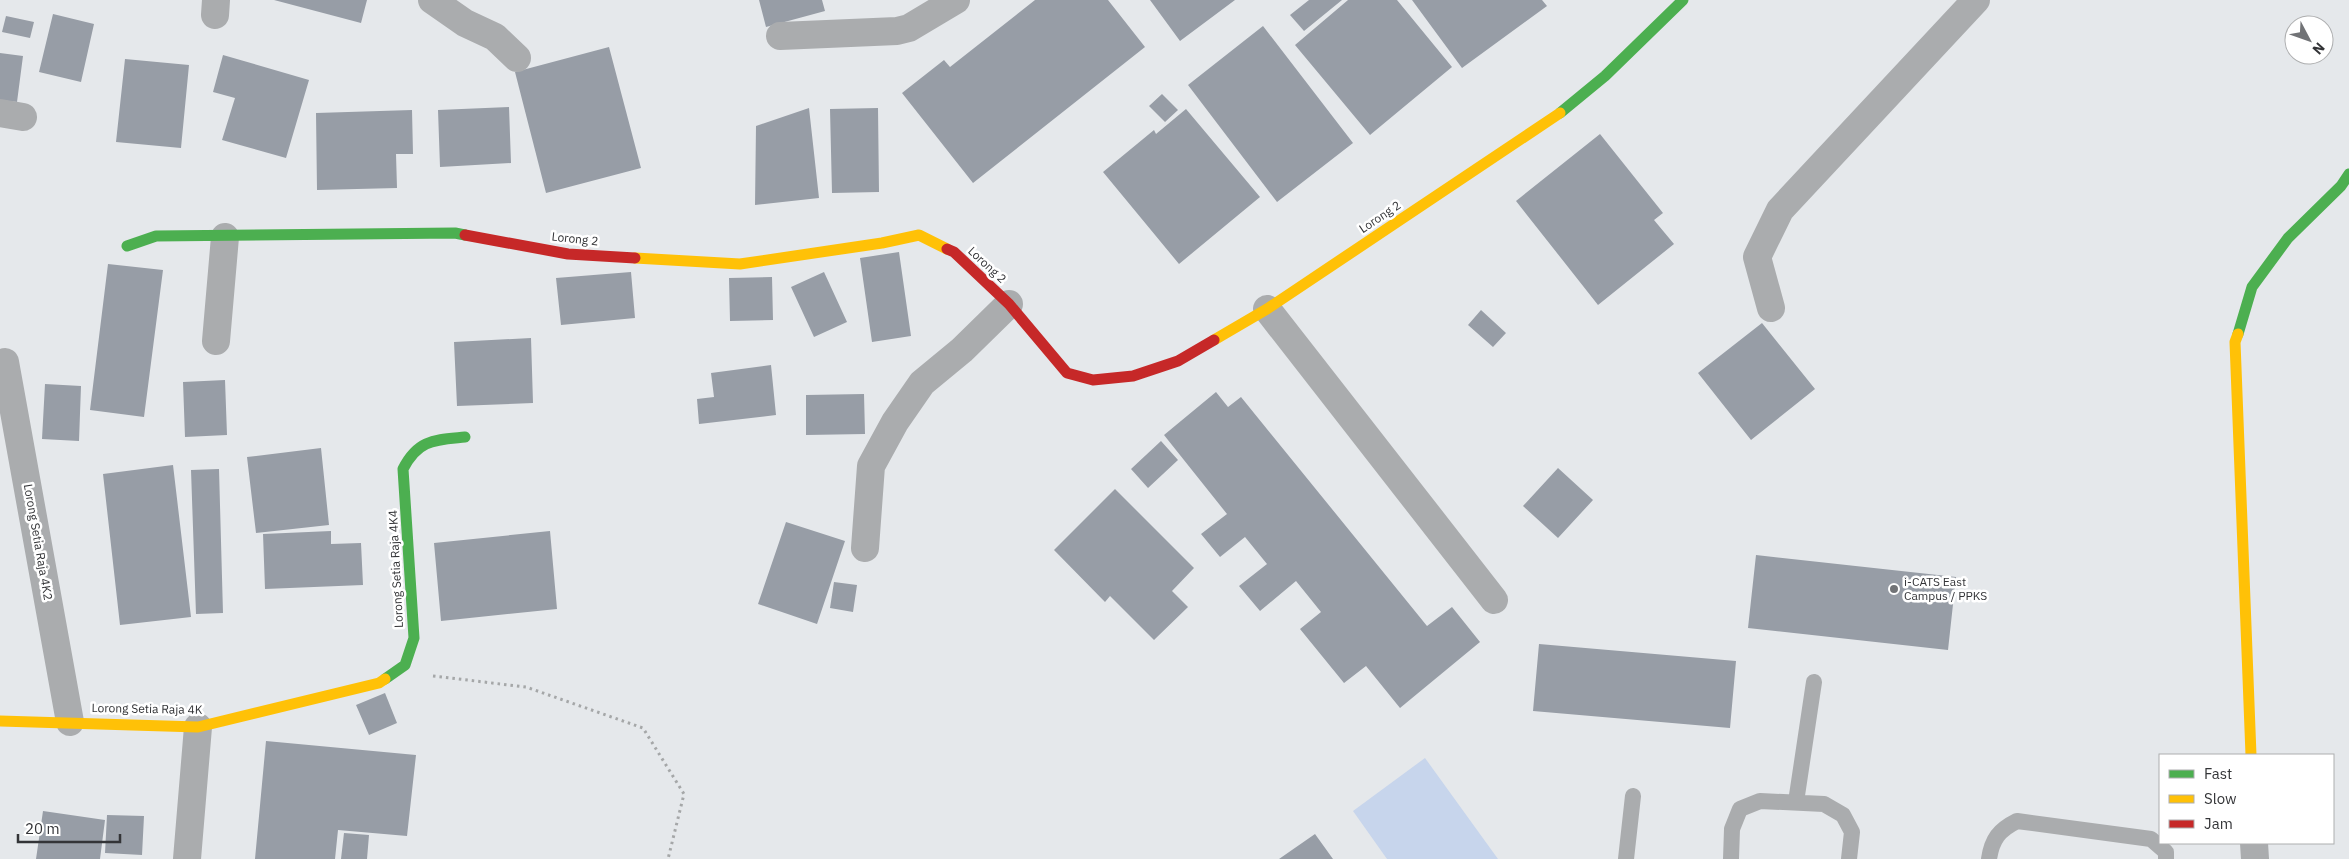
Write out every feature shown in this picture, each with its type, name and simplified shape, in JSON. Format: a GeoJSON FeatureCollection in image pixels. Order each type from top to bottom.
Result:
{"type":"FeatureCollection","features":[{"type":"Feature","properties":{"kind":"street"},"geometry":{"type":"LineString","coordinates":[[432,0],[465,22],[495,37],[517,58]]}},
{"type":"Feature","properties":{"kind":"street"},"geometry":{"type":"LineString","coordinates":[[780,36],[897,31],[909,28],[956,0]]}},
{"type":"Feature","properties":{"kind":"street","name":"Lorong 2"},"geometry":{"type":"LineString","coordinates":[[127,246],[156,236],[198,235],[225,237],[455,233],[568,254],[740,264],[882,243],[919,235],[954,252],[1009,304],[1067,373],[1093,380],[1133,376],[1178,361],[1267,309],[1556,116],[1605,76],[1683,0]]}},
{"type":"Feature","properties":{"kind":"street"},"geometry":{"type":"LineString","coordinates":[[1771,308],[1757,257],[1780,210],[1972,1]]}},
{"type":"Feature","properties":{"kind":"street"},"geometry":{"type":"LineString","coordinates":[[2251,754],[2235,342],[2252,287],[2288,238],[2341,186],[2349,174]]}},
{"type":"Feature","properties":{"kind":"street"},"geometry":{"type":"LineString","coordinates":[[216,341],[225,237]]}},
{"type":"Feature","properties":{"kind":"street"},"geometry":{"type":"LineString","coordinates":[[865,548],[871,466],[895,422],[922,383],[962,350],[1009,304]]}},
{"type":"Feature","properties":{"kind":"street"},"geometry":{"type":"LineString","coordinates":[[1267,309],[1494,600]]}},
{"type":"Feature","properties":{"kind":"street","name":"Lorong Setia Raja 4K2"},"geometry":{"type":"LineString","coordinates":[[5,362],[70,722]]}},
{"type":"Feature","properties":{"kind":"street","name":"Lorong Setia Raja 4K4"},"geometry":{"type":"LineString","coordinates":[[379,683],[405,665],[414,638],[403,469],[410,453],[424,443],[465,437]]}},
{"type":"Feature","properties":{"kind":"street","name":"Lorong Setia Raja 4K"},"geometry":{"type":"LineString","coordinates":[[0,721],[198,726],[379,683]]}},
{"type":"Feature","properties":{"kind":"street"},"geometry":{"type":"LineString","coordinates":[[187,859],[198,726]]}},
{"type":"Feature","properties":{"kind":"street"},"geometry":{"type":"LineString","coordinates":[[2254,844],[2254,859]]}},
{"type":"Feature","properties":{"kind":"lane"},"geometry":{"type":"LineString","coordinates":[[1796,802],[1814,682]]}},
{"type":"Feature","properties":{"kind":"lane"},"geometry":{"type":"LineString","coordinates":[[1626,859],[1633,796]]}},
{"type":"Feature","properties":{"kind":"lane"},"geometry":{"type":"LineString","coordinates":[[1731,859],[1732,830],[1740,809],[1760,801],[1824,804],[1843,814],[1852,832],[1849,859]]}},
{"type":"Feature","properties":{"kind":"lane"},"geometry":{"type":"LineString","coordinates":[[1989,859],[1991,846],[2000,830],[2017,821],[2151,839],[2166,852],[2166,859]]}},
{"type":"Feature","properties":{"kind":"path"},"geometry":{"type":"LineString","coordinates":[[379,683],[423,674],[526,687],[643,728],[684,794],[668,859]]}},
{"type":"Feature","properties":{"kind":"shaded area"},"geometry":{"type":"Polygon","coordinates":[[[1425,758],[1498,859],[1387,859],[1353,811],[1425,758]]]}},
{"type":"Feature","properties":{"kind":"building"},"geometry":{"type":"Polygon","coordinates":[[[274,0],[367,0],[361,23],[274,0]]]}},
{"type":"Feature","properties":{"kind":"building"},"geometry":{"type":"Polygon","coordinates":[[[759,0],[822,0],[825,11],[766,27],[759,0]]]}},
{"type":"Feature","properties":{"kind":"building"},"geometry":{"type":"Polygon","coordinates":[[[1035,0],[1108,0],[1145,47],[973,183],[902,93],[944,60],[950,67],[1035,0]]]}},
{"type":"Feature","properties":{"kind":"building"},"geometry":{"type":"Polygon","coordinates":[[[1150,0],[1235,0],[1180,41],[1150,0]]]}},
{"type":"Feature","properties":{"kind":"building"},"geometry":{"type":"Polygon","coordinates":[[[1309,0],[1342,0],[1304,31],[1290,15],[1309,0]]]}},
{"type":"Feature","properties":{"kind":"building"},"geometry":{"type":"Polygon","coordinates":[[[1348,0],[1397,0],[1452,67],[1370,135],[1295,45],[1348,0]]]}},
{"type":"Feature","properties":{"kind":"building"},"geometry":{"type":"Polygon","coordinates":[[[1412,0],[1542,0],[1547,6],[1462,68],[1412,0]]]}},
{"type":"Feature","properties":{"kind":"building"},"geometry":{"type":"Polygon","coordinates":[[[53,14],[94,24],[81,82],[39,72],[53,14]]]}},
{"type":"Feature","properties":{"kind":"building"},"geometry":{"type":"Polygon","coordinates":[[[6,16],[34,22],[30,38],[2,32],[6,16]]]}},
{"type":"Feature","properties":{"kind":"building"},"geometry":{"type":"Polygon","coordinates":[[[1263,26],[1353,143],[1277,202],[1188,85],[1263,26]]]}},
{"type":"Feature","properties":{"kind":"building"},"geometry":{"type":"Polygon","coordinates":[[[609,47],[641,168],[546,193],[515,72],[609,47]]]}},
{"type":"Feature","properties":{"kind":"building"},"geometry":{"type":"Polygon","coordinates":[[[0,53],[23,56],[17,102],[0,100],[0,53]]]}},
{"type":"Feature","properties":{"kind":"building"},"geometry":{"type":"Polygon","coordinates":[[[223,55],[309,80],[286,158],[222,140],[235,98],[213,92],[223,55]]]}},
{"type":"Feature","properties":{"kind":"building"},"geometry":{"type":"Polygon","coordinates":[[[125,59],[189,65],[181,148],[116,142],[125,59]]]}},
{"type":"Feature","properties":{"kind":"building"},"geometry":{"type":"Polygon","coordinates":[[[1162,94],[1178,110],[1165,122],[1149,106],[1162,94]]]}},
{"type":"Feature","properties":{"kind":"building"},"geometry":{"type":"Polygon","coordinates":[[[509,107],[511,163],[440,167],[438,110],[509,107]]]}},
{"type":"Feature","properties":{"kind":"building"},"geometry":{"type":"Polygon","coordinates":[[[809,108],[819,198],[755,205],[756,126],[809,108]]]}},
{"type":"Feature","properties":{"kind":"building"},"geometry":{"type":"Polygon","coordinates":[[[878,108],[879,192],[832,193],[830,109],[878,108]]]}},
{"type":"Feature","properties":{"kind":"building"},"geometry":{"type":"Polygon","coordinates":[[[1186,109],[1260,197],[1179,264],[1103,172],[1154,130],[1156,134],[1186,109]]]}},
{"type":"Feature","properties":{"kind":"building"},"geometry":{"type":"Polygon","coordinates":[[[412,110],[413,154],[396,154],[397,188],[317,190],[316,113],[412,110]]]}},
{"type":"Feature","properties":{"kind":"building"},"geometry":{"type":"Polygon","coordinates":[[[1600,134],[1663,213],[1654,220],[1674,244],[1598,305],[1516,201],[1600,134]]]}},
{"type":"Feature","properties":{"kind":"building"},"geometry":{"type":"Polygon","coordinates":[[[899,252],[911,336],[872,342],[860,258],[899,252]]]}},
{"type":"Feature","properties":{"kind":"building"},"geometry":{"type":"Polygon","coordinates":[[[108,264],[163,270],[144,417],[90,410],[108,264]]]}},
{"type":"Feature","properties":{"kind":"building"},"geometry":{"type":"Polygon","coordinates":[[[631,272],[635,318],[561,325],[556,278],[631,272]]]}},
{"type":"Feature","properties":{"kind":"building"},"geometry":{"type":"Polygon","coordinates":[[[824,272],[847,322],[814,337],[791,287],[824,272]]]}},
{"type":"Feature","properties":{"kind":"building"},"geometry":{"type":"Polygon","coordinates":[[[772,277],[773,320],[730,321],[729,278],[772,277]]]}},
{"type":"Feature","properties":{"kind":"building"},"geometry":{"type":"Polygon","coordinates":[[[1481,310],[1506,333],[1493,347],[1468,325],[1481,310]]]}},
{"type":"Feature","properties":{"kind":"building"},"geometry":{"type":"Polygon","coordinates":[[[1762,323],[1815,389],[1751,440],[1698,373],[1762,323]]]}},
{"type":"Feature","properties":{"kind":"building"},"geometry":{"type":"Polygon","coordinates":[[[531,338],[533,403],[457,406],[454,342],[531,338]]]}},
{"type":"Feature","properties":{"kind":"building"},"geometry":{"type":"Polygon","coordinates":[[[771,365],[776,415],[699,424],[697,399],[714,397],[711,373],[771,365]]]}},
{"type":"Feature","properties":{"kind":"building"},"geometry":{"type":"Polygon","coordinates":[[[225,380],[227,435],[185,437],[183,382],[225,380]]]}},
{"type":"Feature","properties":{"kind":"building"},"geometry":{"type":"Polygon","coordinates":[[[45,384],[81,386],[79,441],[42,439],[45,384]]]}},
{"type":"Feature","properties":{"kind":"building"},"geometry":{"type":"Polygon","coordinates":[[[1216,392],[1228,407],[1241,397],[1427,626],[1452,607],[1480,642],[1400,708],[1366,666],[1344,683],[1300,629],[1321,612],[1296,581],[1260,611],[1239,586],[1267,564],[1245,537],[1220,557],[1201,534],[1227,514],[1164,435],[1216,392]]]}},
{"type":"Feature","properties":{"kind":"building"},"geometry":{"type":"Polygon","coordinates":[[[864,394],[865,434],[806,435],[806,395],[864,394]]]}},
{"type":"Feature","properties":{"kind":"building"},"geometry":{"type":"Polygon","coordinates":[[[1161,441],[1178,460],[1148,488],[1131,469],[1161,441]]]}},
{"type":"Feature","properties":{"kind":"building"},"geometry":{"type":"Polygon","coordinates":[[[321,448],[329,525],[256,533],[247,457],[321,448]]]}},
{"type":"Feature","properties":{"kind":"building"},"geometry":{"type":"Polygon","coordinates":[[[173,465],[191,617],[120,625],[103,474],[173,465]]]}},
{"type":"Feature","properties":{"kind":"building"},"geometry":{"type":"Polygon","coordinates":[[[1558,468],[1593,500],[1558,538],[1523,506],[1558,468]]]}},
{"type":"Feature","properties":{"kind":"building"},"geometry":{"type":"Polygon","coordinates":[[[219,469],[223,613],[196,614],[191,470],[219,469]]]}},
{"type":"Feature","properties":{"kind":"building"},"geometry":{"type":"Polygon","coordinates":[[[1115,489],[1194,568],[1172,591],[1188,607],[1154,640],[1110,596],[1105,602],[1054,550],[1115,489]]]}},
{"type":"Feature","properties":{"kind":"building"},"geometry":{"type":"Polygon","coordinates":[[[786,522],[845,541],[817,624],[758,604],[786,522]]]}},
{"type":"Feature","properties":{"kind":"building"},"geometry":{"type":"Polygon","coordinates":[[[331,531],[331,544],[361,543],[363,585],[265,589],[263,534],[331,531]]]}},
{"type":"Feature","properties":{"kind":"building"},"geometry":{"type":"Polygon","coordinates":[[[550,531],[557,609],[441,621],[434,543],[550,531]]]}},
{"type":"Feature","properties":{"kind":"building"},"geometry":{"type":"Polygon","coordinates":[[[1756,555],[1956,577],[1948,650],[1748,628],[1756,555]]]}},
{"type":"Feature","properties":{"kind":"building"},"geometry":{"type":"Polygon","coordinates":[[[834,582],[857,585],[853,612],[830,608],[834,582]]]}},
{"type":"Feature","properties":{"kind":"building"},"geometry":{"type":"Polygon","coordinates":[[[1539,644],[1736,661],[1730,728],[1533,711],[1539,644]]]}},
{"type":"Feature","properties":{"kind":"building"},"geometry":{"type":"Polygon","coordinates":[[[385,693],[397,723],[369,735],[356,705],[385,693]]]}},
{"type":"Feature","properties":{"kind":"building"},"geometry":{"type":"Polygon","coordinates":[[[266,741],[416,755],[407,836],[338,830],[335,859],[255,859],[266,741]]]}},
{"type":"Feature","properties":{"kind":"building"},"geometry":{"type":"Polygon","coordinates":[[[43,811],[105,820],[100,859],[36,859],[43,811]]]}},
{"type":"Feature","properties":{"kind":"building"},"geometry":{"type":"Polygon","coordinates":[[[107,815],[144,816],[142,855],[105,853],[107,815]]]}},
{"type":"Feature","properties":{"kind":"building"},"geometry":{"type":"Polygon","coordinates":[[[344,833],[369,835],[367,859],[341,859],[344,833]]]}},
{"type":"Feature","properties":{"kind":"building"},"geometry":{"type":"Polygon","coordinates":[[[1315,834],[1333,859],[1279,859],[1315,834]]]}},
{"type":"Feature","properties":{"kind":"traffic: fast"},"geometry":{"type":"LineString","coordinates":[[1560,113],[1605,76],[1683,0]]}},
{"type":"Feature","properties":{"kind":"traffic: fast"},"geometry":{"type":"LineString","coordinates":[[2238,334],[2252,287],[2288,238],[2341,186],[2349,174]]}},
{"type":"Feature","properties":{"kind":"traffic: fast"},"geometry":{"type":"LineString","coordinates":[[127,246],[156,236],[455,233],[465,235]]}},
{"type":"Feature","properties":{"kind":"traffic: fast"},"geometry":{"type":"LineString","coordinates":[[385,679],[405,665],[414,638],[403,469],[421,446],[445,439],[465,437]]}},
{"type":"Feature","properties":{"kind":"traffic: slow"},"geometry":{"type":"LineString","coordinates":[[1214,340],[1267,309],[1560,113]]}},
{"type":"Feature","properties":{"kind":"traffic: slow"},"geometry":{"type":"LineString","coordinates":[[635,258],[740,264],[882,243],[919,235],[947,249]]}},
{"type":"Feature","properties":{"kind":"traffic: slow"},"geometry":{"type":"LineString","coordinates":[[2238,334],[2235,342],[2251,754]]}},
{"type":"Feature","properties":{"kind":"traffic: slow"},"geometry":{"type":"LineString","coordinates":[[0,721],[198,727],[379,683],[385,679]]}},
{"type":"Feature","properties":{"kind":"traffic: jam"},"geometry":{"type":"LineString","coordinates":[[465,235],[568,254],[635,258]]}},
{"type":"Feature","properties":{"kind":"traffic: jam"},"geometry":{"type":"LineString","coordinates":[[947,249],[954,252],[1009,304],[1067,373],[1093,380],[1133,376],[1178,361],[1214,340]]}},
{"type":"Feature","properties":{"kind":"place","name":"i-CATS East Campus / PPKS"},"geometry":{"type":"Point","coordinates":[1894,589]}}]}
